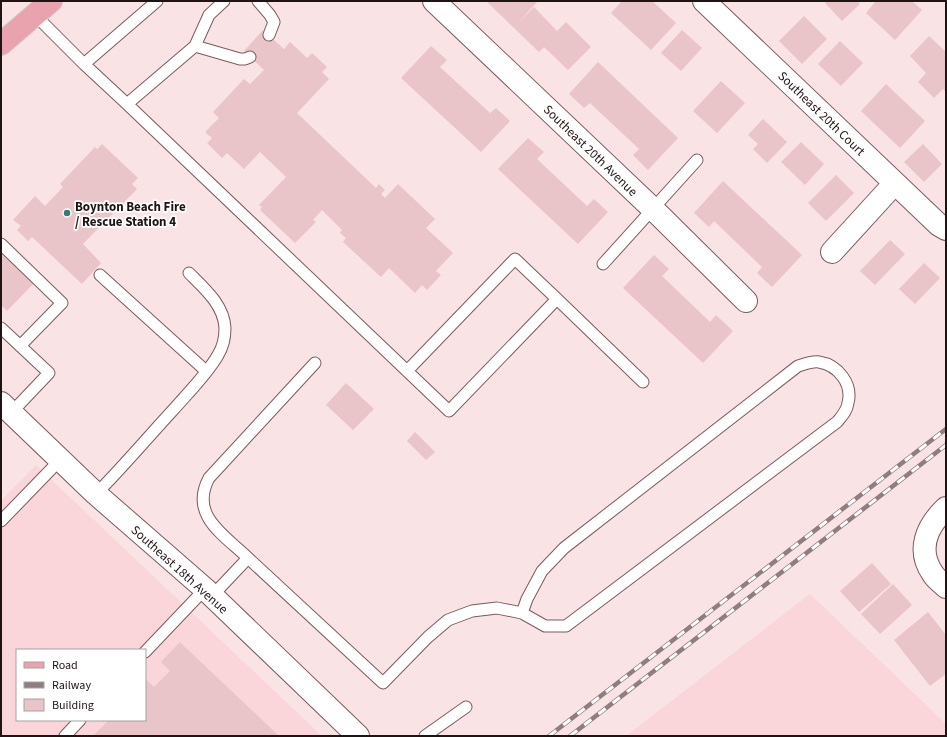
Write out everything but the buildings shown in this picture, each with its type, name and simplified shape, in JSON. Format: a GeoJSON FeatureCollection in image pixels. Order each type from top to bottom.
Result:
{"type":"FeatureCollection","features":[{"type":"Feature","properties":{"kind":"main road"},"geometry":{"type":"LineString","coordinates":[[1,44],[51,1]]}},
{"type":"Feature","properties":{"kind":"street","name":"Southeast 20th Avenue"},"geometry":{"type":"LineString","coordinates":[[434,1],[653,209],[746,301]]}},
{"type":"Feature","properties":{"kind":"street","name":"Southeast 20th Court"},"geometry":{"type":"LineString","coordinates":[[704,1],[943,227]]}},
{"type":"Feature","properties":{"kind":"street"},"geometry":{"type":"LineString","coordinates":[[832,252],[895,183]]}},
{"type":"Feature","properties":{"kind":"street","name":"Southeast 18th Avenue"},"geometry":{"type":"LineString","coordinates":[[6,408],[96,494],[209,593],[358,736]]}},
{"type":"Feature","properties":{"kind":"street"},"geometry":{"type":"LineString","coordinates":[[946,508],[938,516],[926,534],[924,548],[926,562],[933,575],[946,587]]}},
{"type":"Feature","properties":{"kind":"lane"},"geometry":{"type":"LineString","coordinates":[[84,64],[157,1]]}},
{"type":"Feature","properties":{"kind":"lane"},"geometry":{"type":"LineString","coordinates":[[127,104],[195,46],[209,15],[224,1]]}},
{"type":"Feature","properties":{"kind":"lane"},"geometry":{"type":"LineString","coordinates":[[258,1],[274,22],[269,35]]}},
{"type":"Feature","properties":{"kind":"lane"},"geometry":{"type":"LineString","coordinates":[[35,15],[84,64],[449,411],[557,299]]}},
{"type":"Feature","properties":{"kind":"lane"},"geometry":{"type":"LineString","coordinates":[[195,46],[240,59],[250,57]]}},
{"type":"Feature","properties":{"kind":"lane"},"geometry":{"type":"LineString","coordinates":[[603,264],[697,160]]}},
{"type":"Feature","properties":{"kind":"lane"},"geometry":{"type":"LineString","coordinates":[[1,244],[62,302],[20,346]]}},
{"type":"Feature","properties":{"kind":"lane"},"geometry":{"type":"LineString","coordinates":[[407,371],[515,259],[643,382]]}},
{"type":"Feature","properties":{"kind":"lane"},"geometry":{"type":"LineString","coordinates":[[96,494],[116,474],[206,371],[218,355],[224,342],[225,327],[215,301],[206,289],[189,273]]}},
{"type":"Feature","properties":{"kind":"lane"},"geometry":{"type":"LineString","coordinates":[[100,275],[206,371]]}},
{"type":"Feature","properties":{"kind":"lane"},"geometry":{"type":"LineString","coordinates":[[1,328],[49,373],[6,408]]}},
{"type":"Feature","properties":{"kind":"lane"},"geometry":{"type":"LineString","coordinates":[[315,363],[208,478],[202,498],[203,509],[208,519],[248,558],[383,683],[428,637],[448,620],[472,611],[497,608],[522,613],[545,626],[566,626],[837,422],[844,413],[848,403],[849,392],[846,381],[839,372],[820,362],[809,362],[798,366],[564,548],[542,571],[527,599],[522,613]]}},
{"type":"Feature","properties":{"kind":"lane"},"geometry":{"type":"LineString","coordinates":[[1,521],[60,460]]}},
{"type":"Feature","properties":{"kind":"lane"},"geometry":{"type":"LineString","coordinates":[[146,651],[248,558]]}},
{"type":"Feature","properties":{"kind":"lane"},"geometry":{"type":"LineString","coordinates":[[425,736],[466,707]]}},
{"type":"Feature","properties":{"kind":"lane"},"geometry":{"type":"LineString","coordinates":[[65,736],[79,721]]}},
{"type":"Feature","properties":{"kind":"shaded area"},"geometry":{"type":"Polygon","coordinates":[[[36,465],[322,736],[1,736],[1,501],[36,465]]]}},
{"type":"Feature","properties":{"kind":"shaded area"},"geometry":{"type":"Polygon","coordinates":[[[810,594],[946,724],[946,736],[626,736],[810,594]]]}},
{"type":"Feature","properties":{"kind":"railway"},"geometry":{"type":"LineString","coordinates":[[549,736],[946,429]]}},
{"type":"Feature","properties":{"kind":"railway"},"geometry":{"type":"LineString","coordinates":[[570,736],[946,445]]}},
{"type":"Feature","properties":{"kind":"place","name":"Boynton Beach Fire / Rescue Station 4"},"geometry":{"type":"Point","coordinates":[67,213]}}]}
